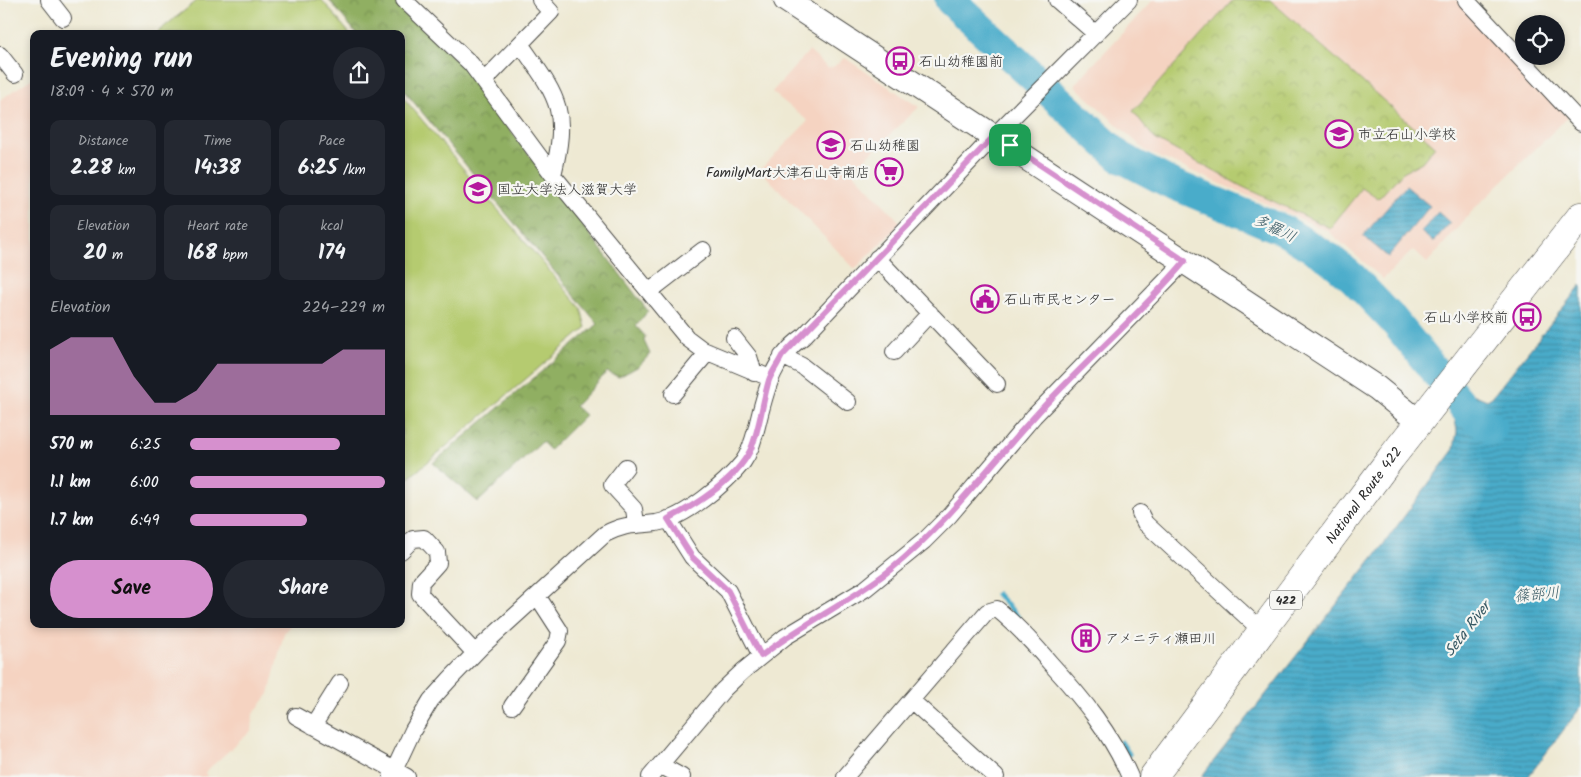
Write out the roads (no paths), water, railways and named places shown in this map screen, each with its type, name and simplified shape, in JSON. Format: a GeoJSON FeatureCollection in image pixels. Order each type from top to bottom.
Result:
{"type":"FeatureCollection","features":[{"type":"Feature","properties":{"kind":"highway","name":"National Route 422"},"geometry":{"type":"LineString","coordinates":[[1153,777],[1419,422],[1581,216]]}},
{"type":"Feature","properties":{"kind":"street"},"geometry":{"type":"LineString","coordinates":[[49,0],[63,18]]}},
{"type":"Feature","properties":{"kind":"street"},"geometry":{"type":"LineString","coordinates":[[404,0],[471,64],[554,175],[687,338],[708,352],[754,373],[770,378]]}},
{"type":"Feature","properties":{"kind":"street"},"geometry":{"type":"LineString","coordinates":[[484,81],[551,12],[540,0]]}},
{"type":"Feature","properties":{"kind":"street"},"geometry":{"type":"LineString","coordinates":[[786,0],[995,135],[1377,388],[1419,422]]}},
{"type":"Feature","properties":{"kind":"street"},"geometry":{"type":"LineString","coordinates":[[1057,0],[1096,34]]}},
{"type":"Feature","properties":{"kind":"street"},"geometry":{"type":"LineString","coordinates":[[296,716],[397,775],[413,730],[431,700],[475,653],[605,534],[618,527],[636,523],[656,523],[686,510],[716,488],[743,461],[750,450],[770,378],[782,356],[995,135],[1129,0]]}},
{"type":"Feature","properties":{"kind":"street"},"geometry":{"type":"LineString","coordinates":[[1466,0],[1581,123]]}},
{"type":"Feature","properties":{"kind":"street"},"geometry":{"type":"LineString","coordinates":[[521,45],[553,91],[560,115],[562,136],[554,175]]}},
{"type":"Feature","properties":{"kind":"street"},"geometry":{"type":"LineString","coordinates":[[0,55],[15,74]]}},
{"type":"Feature","properties":{"kind":"street"},"geometry":{"type":"LineString","coordinates":[[650,292],[703,250]]}},
{"type":"Feature","properties":{"kind":"street"},"geometry":{"type":"LineString","coordinates":[[877,258],[997,384]]}},
{"type":"Feature","properties":{"kind":"street"},"geometry":{"type":"LineString","coordinates":[[682,777],[655,771],[723,690],[785,637],[865,589],[924,541],[949,516],[1034,416],[1185,261]]}},
{"type":"Feature","properties":{"kind":"street"},"geometry":{"type":"LineString","coordinates":[[894,352],[930,313]]}},
{"type":"Feature","properties":{"kind":"street"},"geometry":{"type":"LineString","coordinates":[[734,338],[749,357],[754,373]]}},
{"type":"Feature","properties":{"kind":"street"},"geometry":{"type":"LineString","coordinates":[[673,394],[708,352]]}},
{"type":"Feature","properties":{"kind":"street"},"geometry":{"type":"LineString","coordinates":[[782,356],[802,366],[848,402]]}},
{"type":"Feature","properties":{"kind":"street"},"geometry":{"type":"LineString","coordinates":[[626,467],[612,485],[634,509],[636,523]]}},
{"type":"Feature","properties":{"kind":"street"},"geometry":{"type":"LineString","coordinates":[[1140,513],[1146,523],[1262,631]]}},
{"type":"Feature","properties":{"kind":"street"},"geometry":{"type":"LineString","coordinates":[[668,519],[692,557],[728,591],[761,656]]}},
{"type":"Feature","properties":{"kind":"street"},"geometry":{"type":"LineString","coordinates":[[405,547],[413,539],[424,538],[437,552],[438,563],[422,582],[420,594],[475,653]]}},
{"type":"Feature","properties":{"kind":"street"},"geometry":{"type":"LineString","coordinates":[[512,706],[558,641],[560,631],[538,597]]}},
{"type":"Feature","properties":{"kind":"street"},"geometry":{"type":"LineString","coordinates":[[845,777],[987,612],[997,608],[1015,624],[1097,718],[1116,747],[1130,777]]}},
{"type":"Feature","properties":{"kind":"street"},"geometry":{"type":"LineString","coordinates":[[313,726],[340,683]]}},
{"type":"Feature","properties":{"kind":"street"},"geometry":{"type":"LineString","coordinates":[[912,701],[996,777]]}},
{"type":"Feature","properties":{"kind":"water"},"geometry":{"type":"Polygon","coordinates":[[[1406,186],[1430,206],[1388,257],[1363,236],[1406,186]]]}},
{"type":"Feature","properties":{"kind":"water"},"geometry":{"type":"Polygon","coordinates":[[[1438,212],[1450,223],[1433,242],[1421,232],[1438,212]]]}},
{"type":"Feature","properties":{"kind":"water"},"geometry":{"type":"Polygon","coordinates":[[[1581,285],[1581,707],[1528,777],[1201,777],[1380,549],[1454,449],[1457,431],[1453,409],[1468,392],[1487,400],[1492,397],[1581,285]]]}},
{"type":"Feature","properties":{"kind":"waterway","name":"多羅川"},"geometry":{"type":"LineString","coordinates":[[950,0],[1120,157],[1170,183],[1283,230],[1329,258],[1353,278],[1394,321],[1468,412],[1492,428]]}},
{"type":"Feature","properties":{"kind":"waterway"},"geometry":{"type":"LineString","coordinates":[[997,594],[1019,618]]}},
{"type":"Feature","properties":{"kind":"waterway"},"geometry":{"type":"LineString","coordinates":[[1121,742],[1129,754]]}},
{"type":"Feature","properties":{"kind":"place","name":"石山幼稚園前"},"geometry":{"type":"Point","coordinates":[900,61]}},
{"type":"Feature","properties":{"kind":"place","name":"市立石山小学校"},"geometry":{"type":"Point","coordinates":[1339,134]}},
{"type":"Feature","properties":{"kind":"place","name":"石山幼稚園"},"geometry":{"type":"Point","coordinates":[831,145]}},
{"type":"Feature","properties":{"kind":"place","name":"FamilyMart大津石山寺南店"},"geometry":{"type":"Point","coordinates":[889,172]}},
{"type":"Feature","properties":{"kind":"place","name":"国立大学法人滋賀大学"},"geometry":{"type":"Point","coordinates":[478,189]}},
{"type":"Feature","properties":{"kind":"place","name":"石山市民センター"},"geometry":{"type":"Point","coordinates":[985,299]}},
{"type":"Feature","properties":{"kind":"place","name":"石山小学校前"},"geometry":{"type":"Point","coordinates":[1527,317]}},
{"type":"Feature","properties":{"kind":"place","name":"アメニティ瀬田川"},"geometry":{"type":"Point","coordinates":[1086,638]}},
{"type":"Feature","properties":{"kind":"water label","name":"篠部川"},"geometry":{"type":"Point","coordinates":[1537,594]}},
{"type":"Feature","properties":{"kind":"water label","name":"Seta River"},"geometry":{"type":"Point","coordinates":[1467,629]}}]}
